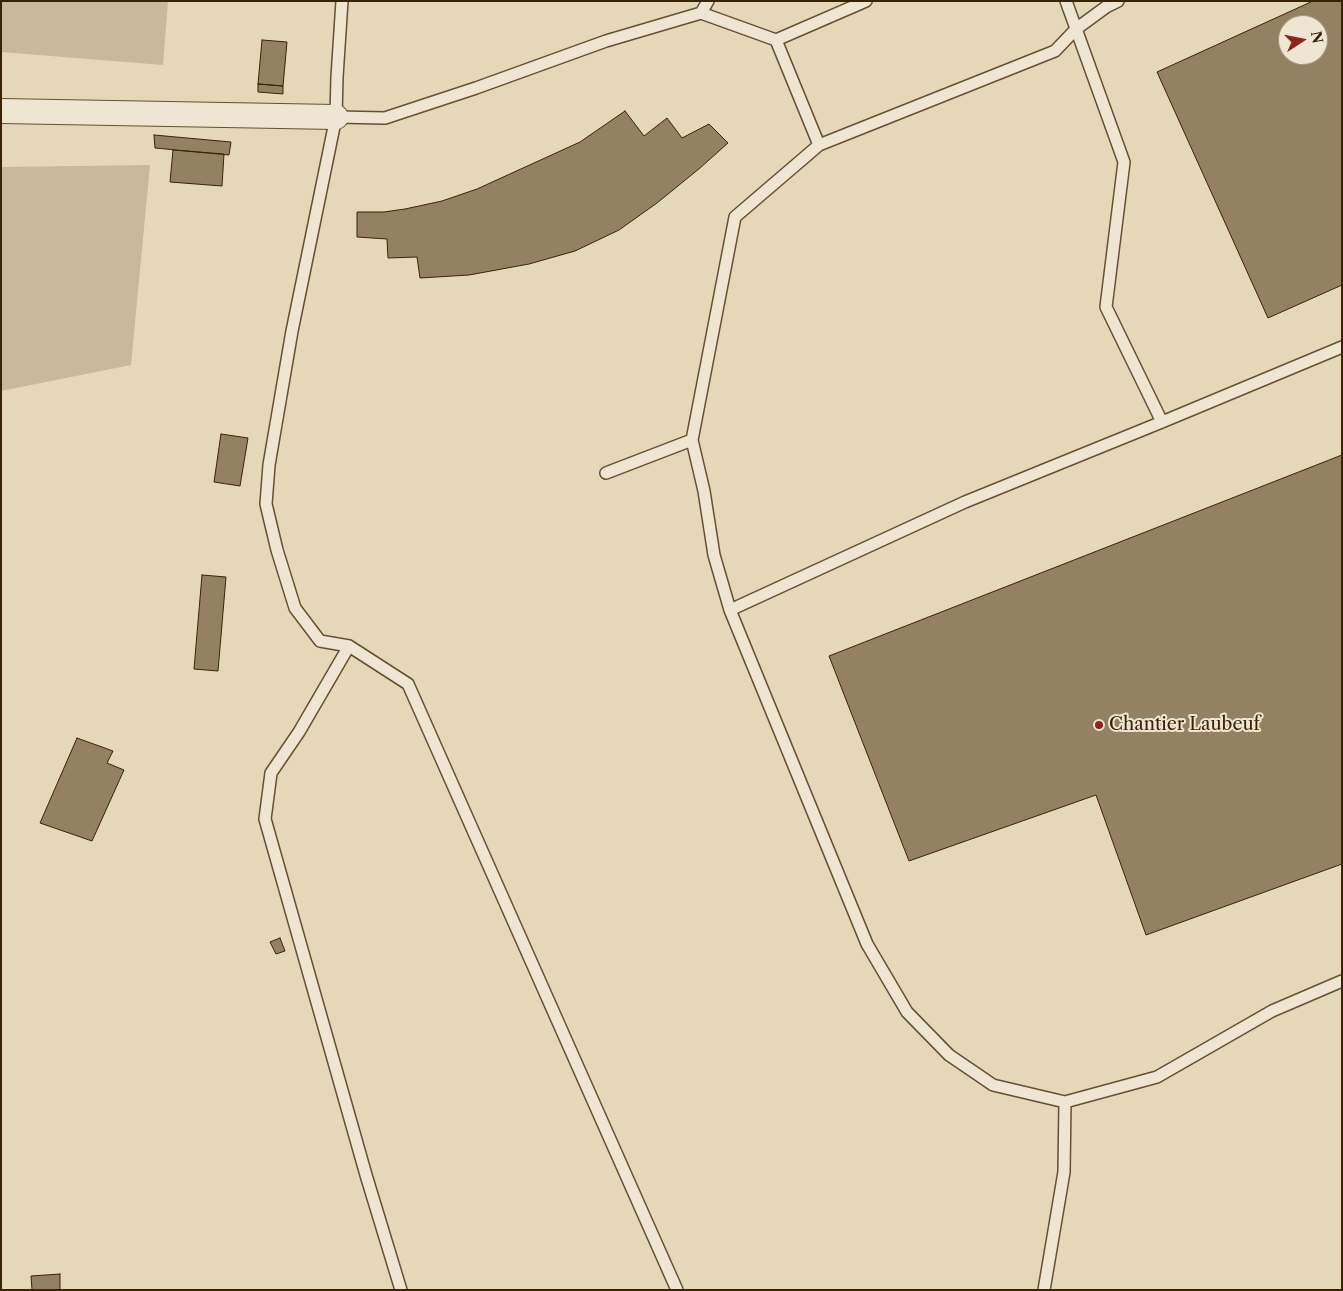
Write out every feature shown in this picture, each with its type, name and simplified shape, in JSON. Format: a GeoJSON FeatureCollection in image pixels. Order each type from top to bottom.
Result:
{"type":"FeatureCollection","features":[{"type":"Feature","properties":{"kind":"street"},"geometry":{"type":"LineString","coordinates":[[1,110],[336,117]]}},
{"type":"Feature","properties":{"kind":"lane"},"geometry":{"type":"LineString","coordinates":[[342,1],[336,77],[336,117],[292,331],[269,465],[266,504],[277,550],[295,608],[320,641],[349,646],[408,684],[677,1290]]}},
{"type":"Feature","properties":{"kind":"lane"},"geometry":{"type":"LineString","coordinates":[[702,13],[708,1]]}},
{"type":"Feature","properties":{"kind":"lane"},"geometry":{"type":"LineString","coordinates":[[336,117],[386,118],[606,41],[702,13],[776,40],[866,1]]}},
{"type":"Feature","properties":{"kind":"lane"},"geometry":{"type":"LineString","coordinates":[[1066,1],[1124,162],[1106,307],[1162,422]]}},
{"type":"Feature","properties":{"kind":"lane"},"geometry":{"type":"LineString","coordinates":[[1118,1],[1106,7],[1076,29],[1055,51],[819,146],[735,217],[692,440],[704,491],[714,555],[730,610],[867,944],[907,1012],[949,1055],[993,1086],[1065,1102],[1157,1077],[1272,1011],[1342,981]]}},
{"type":"Feature","properties":{"kind":"lane"},"geometry":{"type":"LineString","coordinates":[[776,40],[819,146]]}},
{"type":"Feature","properties":{"kind":"lane"},"geometry":{"type":"LineString","coordinates":[[730,610],[965,502],[1342,347]]}},
{"type":"Feature","properties":{"kind":"lane"},"geometry":{"type":"LineString","coordinates":[[606,473],[692,440]]}},
{"type":"Feature","properties":{"kind":"lane"},"geometry":{"type":"LineString","coordinates":[[349,646],[299,732],[271,773],[265,819],[366,1175],[401,1290]]}},
{"type":"Feature","properties":{"kind":"lane"},"geometry":{"type":"LineString","coordinates":[[1044,1290],[1064,1172],[1065,1102]]}},
{"type":"Feature","properties":{"kind":"shaded area"},"geometry":{"type":"Polygon","coordinates":[[[1,1],[168,1],[163,65],[1,52],[1,1]]]}},
{"type":"Feature","properties":{"kind":"shaded area"},"geometry":{"type":"Polygon","coordinates":[[[150,165],[131,365],[1,391],[1,167],[150,165]]]}},
{"type":"Feature","properties":{"kind":"building"},"geometry":{"type":"Polygon","coordinates":[[[1313,1],[1342,1],[1342,285],[1268,318],[1157,72],[1278,17],[1278,65],[1328,65],[1328,15],[1282,15],[1313,1]]]}},
{"type":"Feature","properties":{"kind":"building"},"geometry":{"type":"Polygon","coordinates":[[[262,40],[287,42],[283,86],[258,84],[262,40]]]}},
{"type":"Feature","properties":{"kind":"building"},"geometry":{"type":"Polygon","coordinates":[[[258,84],[283,86],[283,94],[258,92],[258,84]]]}},
{"type":"Feature","properties":{"kind":"building"},"geometry":{"type":"Polygon","coordinates":[[[625,111],[644,136],[667,118],[682,138],[709,124],[728,143],[657,203],[619,230],[575,251],[529,264],[469,275],[420,278],[417,257],[388,258],[387,239],[357,237],[357,212],[384,212],[405,209],[442,201],[477,189],[580,142],[625,111]]]}},
{"type":"Feature","properties":{"kind":"building"},"geometry":{"type":"Polygon","coordinates":[[[154,135],[231,142],[229,155],[155,148],[154,135]]]}},
{"type":"Feature","properties":{"kind":"building"},"geometry":{"type":"Polygon","coordinates":[[[173,150],[224,154],[222,186],[170,182],[173,150]]]}},
{"type":"Feature","properties":{"kind":"building"},"geometry":{"type":"Polygon","coordinates":[[[221,434],[248,438],[240,486],[214,482],[221,434]]]}},
{"type":"Feature","properties":{"kind":"building","name":"Chantier Laubeuf"},"geometry":{"type":"Polygon","coordinates":[[[1342,455],[1342,864],[1146,935],[1096,795],[909,861],[829,656],[1342,455]]]}},
{"type":"Feature","properties":{"kind":"building"},"geometry":{"type":"Polygon","coordinates":[[[202,575],[226,577],[218,671],[194,669],[202,575]]]}},
{"type":"Feature","properties":{"kind":"building"},"geometry":{"type":"Polygon","coordinates":[[[77,738],[113,751],[107,763],[124,770],[92,841],[40,823],[77,738]]]}},
{"type":"Feature","properties":{"kind":"building"},"geometry":{"type":"Polygon","coordinates":[[[280,938],[285,951],[276,954],[270,942],[280,938]]]}},
{"type":"Feature","properties":{"kind":"building"},"geometry":{"type":"Polygon","coordinates":[[[60,1274],[60,1290],[32,1290],[31,1276],[60,1274]]]}},
{"type":"Feature","properties":{"kind":"place","name":"Chantier Laubeuf"},"geometry":{"type":"Point","coordinates":[1099,725]}}]}
